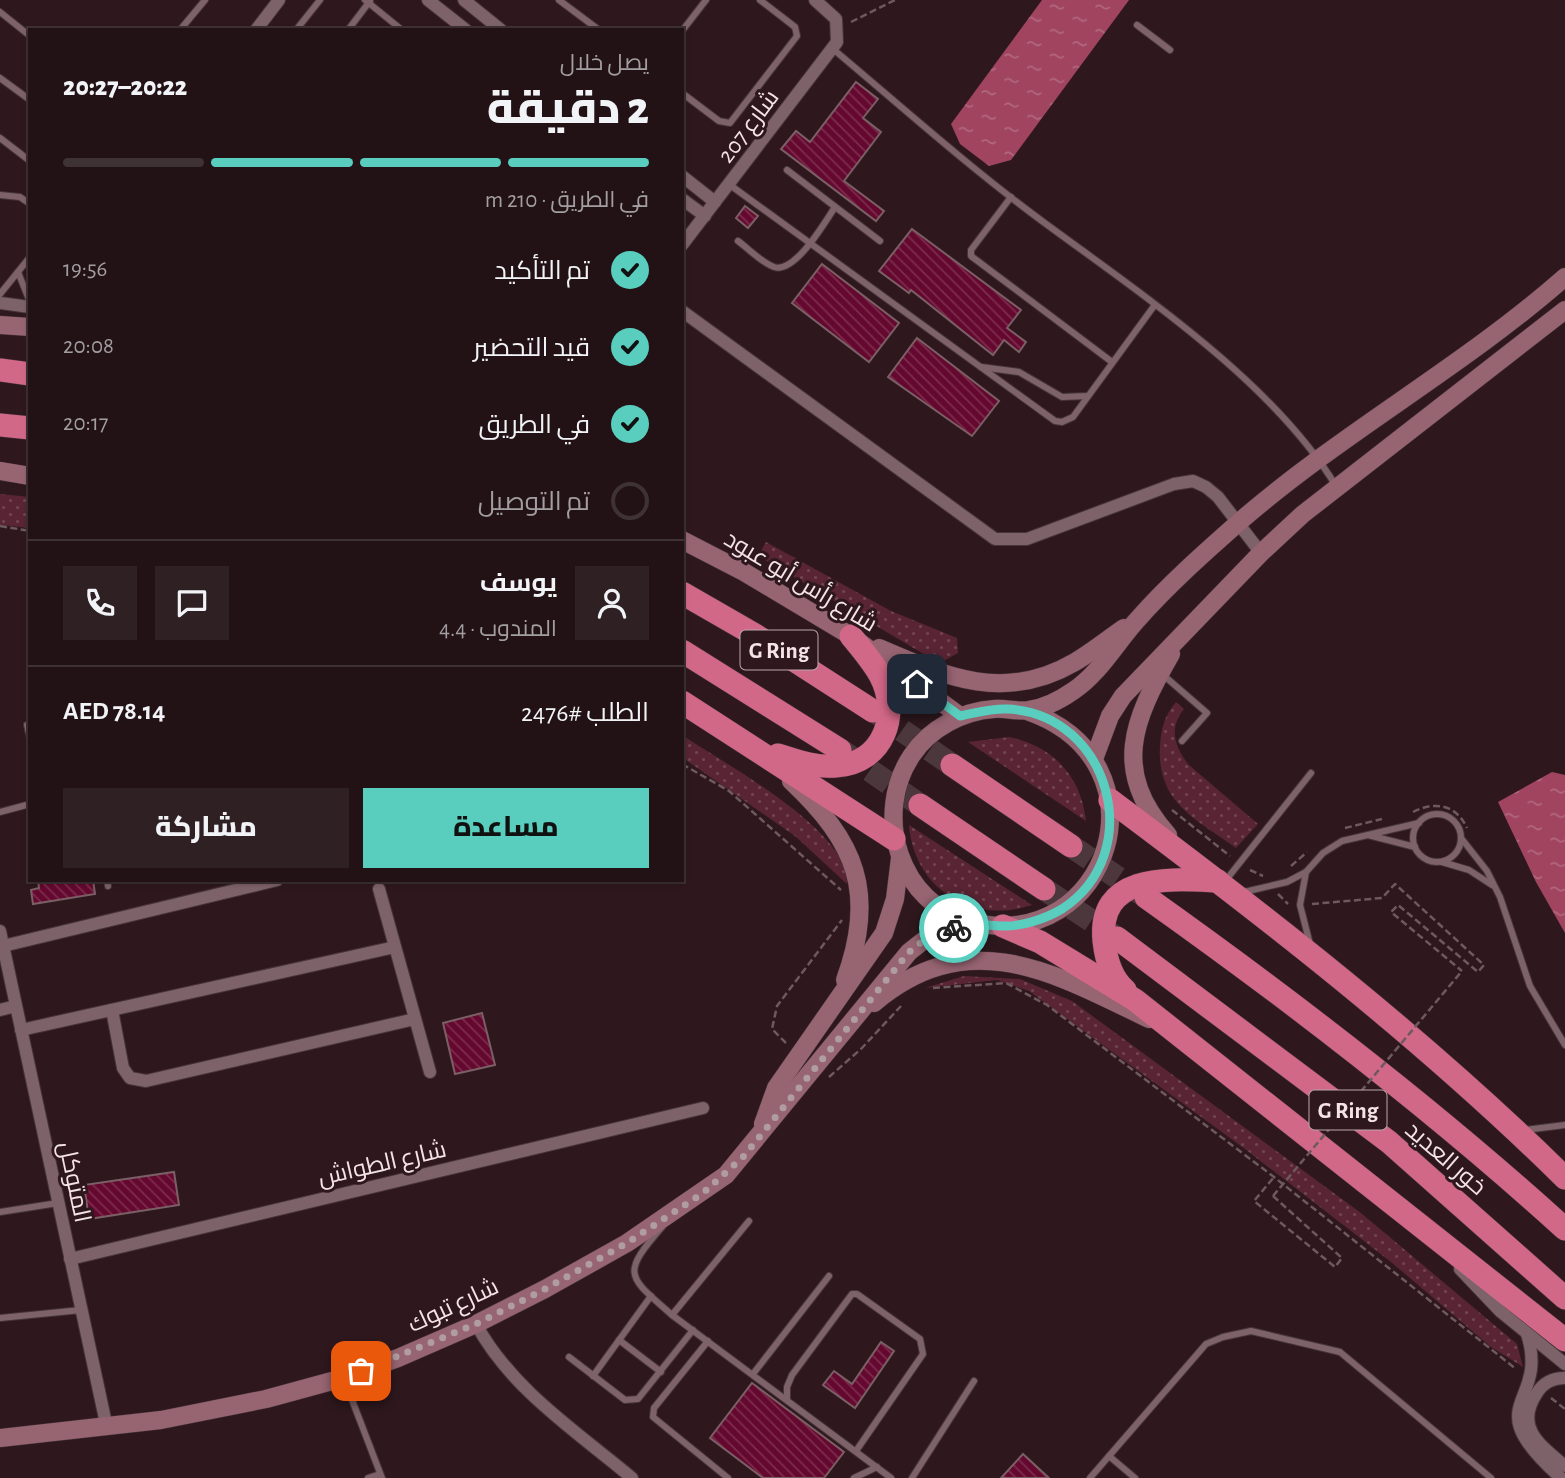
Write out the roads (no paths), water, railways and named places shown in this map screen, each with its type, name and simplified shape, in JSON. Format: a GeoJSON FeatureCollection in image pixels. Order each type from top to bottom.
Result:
{"type":"FeatureCollection","features":[{"type":"Feature","properties":{"kind":"highway"},"geometry":{"type":"LineString","coordinates":[[0,370],[28,372]]}},
{"type":"Feature","properties":{"kind":"highway"},"geometry":{"type":"LineString","coordinates":[[3,425],[28,430]]}},
{"type":"Feature","properties":{"kind":"highway","name":"G Ring"},"geometry":{"type":"LineString","coordinates":[[684,594],[755,635],[873,711]]}},
{"type":"Feature","properties":{"kind":"highway"},"geometry":{"type":"LineString","coordinates":[[758,750],[820,766],[835,766],[863,759],[881,742],[888,725],[890,702],[880,675],[851,636]]}},
{"type":"Feature","properties":{"kind":"highway","name":"G Ring"},"geometry":{"type":"LineString","coordinates":[[684,652],[840,750]]}},
{"type":"Feature","properties":{"kind":"highway"},"geometry":{"type":"LineString","coordinates":[[684,703],[758,750],[897,849]]}},
{"type":"Feature","properties":{"kind":"highway"},"geometry":{"type":"LineString","coordinates":[[952,765],[1071,846]]}},
{"type":"Feature","properties":{"kind":"highway"},"geometry":{"type":"LineString","coordinates":[[1110,800],[1225,886],[1438,1059],[1565,1178]]}},
{"type":"Feature","properties":{"kind":"highway"},"geometry":{"type":"LineString","coordinates":[[920,805],[1044,889]]}},
{"type":"Feature","properties":{"kind":"highway"},"geometry":{"type":"LineString","coordinates":[[1225,886],[1160,879],[1141,883],[1124,892],[1110,908],[1103,927],[1110,968],[1120,986],[1565,1340]]}},
{"type":"Feature","properties":{"kind":"highway","name":"خور العديد"},"geometry":{"type":"LineString","coordinates":[[1146,897],[1286,997],[1425,1109],[1565,1229]]}},
{"type":"Feature","properties":{"kind":"highway"},"geometry":{"type":"LineString","coordinates":[[1003,926],[1049,947],[1135,1000]]}},
{"type":"Feature","properties":{"kind":"highway","name":"خور العديد"},"geometry":{"type":"LineString","coordinates":[[1117,938],[1389,1142],[1565,1298]]}},
{"type":"Feature","properties":{"kind":"street"},"geometry":{"type":"LineString","coordinates":[[258,28],[279,0]]}},
{"type":"Feature","properties":{"kind":"street"},"geometry":{"type":"LineString","coordinates":[[428,0],[463,28]]}},
{"type":"Feature","properties":{"kind":"street"},"geometry":{"type":"LineString","coordinates":[[464,0],[499,28]]}},
{"type":"Feature","properties":{"kind":"street","name":"شارع 207"},"geometry":{"type":"LineString","coordinates":[[684,242],[833,49],[839,28],[832,13],[815,0]]}},
{"type":"Feature","properties":{"kind":"street"},"geometry":{"type":"LineString","coordinates":[[684,178],[715,202]]}},
{"type":"Feature","properties":{"kind":"street"},"geometry":{"type":"LineString","coordinates":[[684,200],[705,216]]}},
{"type":"Feature","properties":{"kind":"street"},"geometry":{"type":"LineString","coordinates":[[851,636],[943,674],[970,682],[995,684],[1026,681],[1075,662],[1138,618],[1237,524],[1318,457],[1487,339],[1565,277]]}},
{"type":"Feature","properties":{"kind":"street"},"geometry":{"type":"LineString","coordinates":[[0,303],[28,304]]}},
{"type":"Feature","properties":{"kind":"street"},"geometry":{"type":"LineString","coordinates":[[1094,759],[1110,716],[1123,696],[1261,553],[1336,486],[1565,310]]}},
{"type":"Feature","properties":{"kind":"street"},"geometry":{"type":"LineString","coordinates":[[684,312],[995,539],[1027,539],[1174,484],[1193,481],[1218,497],[1261,553]]}},
{"type":"Feature","properties":{"kind":"street"},"geometry":{"type":"LineString","coordinates":[[0,324],[28,327]]}},
{"type":"Feature","properties":{"kind":"street"},"geometry":{"type":"LineString","coordinates":[[0,471],[28,476]]}},
{"type":"Feature","properties":{"kind":"street","name":"شارع رأس أبو عبود"},"geometry":{"type":"LineString","coordinates":[[684,541],[744,572],[851,636],[960,716]]}},
{"type":"Feature","properties":{"kind":"street"},"geometry":{"type":"LineString","coordinates":[[1027,711],[1065,729],[1094,759],[1110,800],[1111,831],[1102,861],[1086,888],[1062,908],[1034,922],[1003,926],[971,922],[948,912],[928,898],[911,880],[897,849],[892,809],[899,780],[913,753],[934,731],[960,716],[990,709],[1027,711],[1054,702],[1076,689],[1102,665],[1138,618]]}},
{"type":"Feature","properties":{"kind":"street"},"geometry":{"type":"LineString","coordinates":[[1180,638],[1138,719],[1133,746],[1134,774],[1147,808],[1186,857]]}},
{"type":"Feature","properties":{"kind":"street"},"geometry":{"type":"LineString","coordinates":[[758,750],[827,817],[842,837],[855,869],[862,911],[856,945],[840,995]]}},
{"type":"Feature","properties":{"kind":"street","name":"شارع تبوك"},"geometry":{"type":"LineString","coordinates":[[758,1137],[776,1088],[884,933],[895,899],[897,849]]}},
{"type":"Feature","properties":{"kind":"street"},"geometry":{"type":"LineString","coordinates":[[3,946],[269,882]]}},
{"type":"Feature","properties":{"kind":"street"},"geometry":{"type":"LineString","coordinates":[[379,889],[430,1072]]}},
{"type":"Feature","properties":{"kind":"street","name":"شارع تبوك"},"geometry":{"type":"LineString","coordinates":[[0,1438],[107,1428],[212,1411],[343,1378],[476,1324],[615,1249],[677,1211],[726,1175],[909,952],[931,937],[971,922]]}},
{"type":"Feature","properties":{"kind":"street","name":"المتوكل"},"geometry":{"type":"LineString","coordinates":[[0,931],[107,1428]]}},
{"type":"Feature","properties":{"kind":"street"},"geometry":{"type":"LineString","coordinates":[[21,1030],[395,947]]}},
{"type":"Feature","properties":{"kind":"street"},"geometry":{"type":"LineString","coordinates":[[844,1028],[878,1000],[923,972],[978,960],[1038,968],[1180,1035]]}},
{"type":"Feature","properties":{"kind":"street"},"geometry":{"type":"LineString","coordinates":[[0,1010],[16,1006]]}},
{"type":"Feature","properties":{"kind":"street"},"geometry":{"type":"LineString","coordinates":[[112,1010],[123,1068],[130,1078],[146,1081],[415,1018]]}},
{"type":"Feature","properties":{"kind":"street","name":"شارع الطواش"},"geometry":{"type":"LineString","coordinates":[[70,1259],[703,1108]]}},
{"type":"Feature","properties":{"kind":"street"},"geometry":{"type":"LineString","coordinates":[[1417,1223],[1500,1311],[1565,1364]]}},
{"type":"Feature","properties":{"kind":"street"},"geometry":{"type":"LineString","coordinates":[[476,1324],[499,1363],[518,1383],[618,1472],[632,1478]]}},
{"type":"Feature","properties":{"kind":"street"},"geometry":{"type":"LineString","coordinates":[[1527,1334],[1534,1362],[1518,1404],[1517,1425],[1538,1458],[1561,1478]]}},
{"type":"Feature","properties":{"kind":"street"},"geometry":{"type":"LineString","coordinates":[[1565,1378],[1548,1382],[1540,1388],[1528,1406],[1527,1421],[1546,1450],[1565,1466]]}},
{"type":"Feature","properties":{"kind":"lane"},"geometry":{"type":"LineString","coordinates":[[182,28],[205,0]]}},
{"type":"Feature","properties":{"kind":"lane"},"geometry":{"type":"LineString","coordinates":[[298,28],[320,0]]}},
{"type":"Feature","properties":{"kind":"lane"},"geometry":{"type":"LineString","coordinates":[[559,0],[596,28]]}},
{"type":"Feature","properties":{"kind":"lane"},"geometry":{"type":"LineString","coordinates":[[684,28],[706,0]]}},
{"type":"Feature","properties":{"kind":"lane"},"geometry":{"type":"LineString","coordinates":[[684,95],[719,121],[730,123],[797,36],[795,26],[760,0]]}},
{"type":"Feature","properties":{"kind":"lane"},"geometry":{"type":"LineString","coordinates":[[349,28],[369,1],[400,28]]}},
{"type":"Feature","properties":{"kind":"lane"},"geometry":{"type":"LineString","coordinates":[[0,12],[28,34]]}},
{"type":"Feature","properties":{"kind":"lane"},"geometry":{"type":"LineString","coordinates":[[1138,25],[1170,50]]}},
{"type":"Feature","properties":{"kind":"lane"},"geometry":{"type":"LineString","coordinates":[[833,49],[1011,197],[1202,343],[1252,389],[1318,457],[1336,486]]}},
{"type":"Feature","properties":{"kind":"lane"},"geometry":{"type":"LineString","coordinates":[[0,78],[28,99]]}},
{"type":"Feature","properties":{"kind":"lane"},"geometry":{"type":"LineString","coordinates":[[0,138],[28,159]]}},
{"type":"Feature","properties":{"kind":"lane"},"geometry":{"type":"LineString","coordinates":[[787,170],[880,242]]}},
{"type":"Feature","properties":{"kind":"lane"},"geometry":{"type":"LineString","coordinates":[[730,185],[1055,421],[1068,421],[1154,306]]}},
{"type":"Feature","properties":{"kind":"lane"},"geometry":{"type":"LineString","coordinates":[[0,195],[20,197],[28,203]]}},
{"type":"Feature","properties":{"kind":"lane"},"geometry":{"type":"LineString","coordinates":[[1011,197],[971,250],[971,256],[1112,362]]}},
{"type":"Feature","properties":{"kind":"lane"},"geometry":{"type":"LineString","coordinates":[[738,241],[774,267],[783,267],[791,264],[809,244],[835,207]]}},
{"type":"Feature","properties":{"kind":"lane"},"geometry":{"type":"LineString","coordinates":[[0,294],[28,260]]}},
{"type":"Feature","properties":{"kind":"lane"},"geometry":{"type":"LineString","coordinates":[[18,272],[28,299]]}},
{"type":"Feature","properties":{"kind":"lane"},"geometry":{"type":"LineString","coordinates":[[981,366],[1019,372],[1062,397],[1087,396]]}},
{"type":"Feature","properties":{"kind":"lane"},"geometry":{"type":"LineString","coordinates":[[1160,673],[1207,713],[1182,741]]}},
{"type":"Feature","properties":{"kind":"lane"},"geometry":{"type":"LineString","coordinates":[[27,724],[28,729]]}},
{"type":"Feature","properties":{"kind":"lane"},"geometry":{"type":"LineString","coordinates":[[1225,886],[1311,773]]}},
{"type":"Feature","properties":{"kind":"lane"},"geometry":{"type":"LineString","coordinates":[[0,811],[28,804]]}},
{"type":"Feature","properties":{"kind":"lane"},"geometry":{"type":"LineString","coordinates":[[1415,847],[1415,830],[1426,817],[1441,815],[1455,823],[1461,838],[1487,871],[1505,910],[1530,986],[1565,1045]]}},
{"type":"Feature","properties":{"kind":"lane"},"geometry":{"type":"LineString","coordinates":[[1225,886],[1275,886],[1306,872],[1331,847],[1366,835],[1419,823]]}},
{"type":"Feature","properties":{"kind":"lane"},"geometry":{"type":"LineString","coordinates":[[1366,835],[1415,847],[1426,859],[1469,870],[1493,886]]}},
{"type":"Feature","properties":{"kind":"lane"},"geometry":{"type":"LineString","coordinates":[[1442,862],[1456,853],[1461,838]]}},
{"type":"Feature","properties":{"kind":"lane"},"geometry":{"type":"LineString","coordinates":[[1306,872],[1300,905],[1308,941],[1321,962]]}},
{"type":"Feature","properties":{"kind":"lane"},"geometry":{"type":"LineString","coordinates":[[1518,1132],[1565,1125]]}},
{"type":"Feature","properties":{"kind":"lane"},"geometry":{"type":"LineString","coordinates":[[0,1212],[58,1203]]}},
{"type":"Feature","properties":{"kind":"lane"},"geometry":{"type":"LineString","coordinates":[[677,1211],[642,1251],[634,1266],[634,1276],[672,1315],[891,1478]]}},
{"type":"Feature","properties":{"kind":"lane"},"geometry":{"type":"LineString","coordinates":[[672,1315],[749,1221]]}},
{"type":"Feature","properties":{"kind":"lane"},"geometry":{"type":"LineString","coordinates":[[753,1374],[829,1276]]}},
{"type":"Feature","properties":{"kind":"lane"},"geometry":{"type":"LineString","coordinates":[[787,1399],[787,1387],[792,1375],[852,1294],[857,1294],[920,1339],[923,1354],[856,1451]]}},
{"type":"Feature","properties":{"kind":"lane"},"geometry":{"type":"LineString","coordinates":[[593,1376],[651,1296]]}},
{"type":"Feature","properties":{"kind":"lane"},"geometry":{"type":"LineString","coordinates":[[0,1318],[81,1310]]}},
{"type":"Feature","properties":{"kind":"lane"},"geometry":{"type":"LineString","coordinates":[[569,1357],[625,1400],[638,1399],[693,1330]]}},
{"type":"Feature","properties":{"kind":"lane"},"geometry":{"type":"LineString","coordinates":[[1090,1478],[1206,1344],[1251,1331],[1340,1352],[1491,1478]]}},
{"type":"Feature","properties":{"kind":"lane"},"geometry":{"type":"LineString","coordinates":[[619,1340],[661,1372]]}},
{"type":"Feature","properties":{"kind":"lane"},"geometry":{"type":"LineString","coordinates":[[708,1341],[654,1408],[653,1417],[728,1478]]}},
{"type":"Feature","properties":{"kind":"lane"},"geometry":{"type":"LineString","coordinates":[[343,1378],[381,1476],[368,1478]]}},
{"type":"Feature","properties":{"kind":"lane"},"geometry":{"type":"LineString","coordinates":[[912,1478],[974,1381]]}},
{"type":"Feature","properties":{"kind":"lane"},"geometry":{"type":"LineString","coordinates":[[1109,1456],[1135,1478]]}},
{"type":"Feature","properties":{"kind":"lane"},"geometry":{"type":"LineString","coordinates":[[854,1478],[877,1467]]}},
{"type":"Feature","properties":{"kind":"water"},"geometry":{"type":"Polygon","coordinates":[[[1042,0],[1129,0],[1011,160],[989,166],[960,144],[951,124],[1042,0]]]}},
{"type":"Feature","properties":{"kind":"water"},"geometry":{"type":"Polygon","coordinates":[[[1552,772],[1565,775],[1565,933],[1536,882],[1498,802],[1552,772]]]}},
{"type":"Feature","properties":{"kind":"tunnel"},"geometry":{"type":"LineString","coordinates":[[874,711],[952,765]]}},
{"type":"Feature","properties":{"kind":"tunnel"},"geometry":{"type":"LineString","coordinates":[[842,751],[920,805]]}},
{"type":"Feature","properties":{"kind":"tunnel"},"geometry":{"type":"LineString","coordinates":[[1071,846],[1146,897]]}},
{"type":"Feature","properties":{"kind":"tunnel"},"geometry":{"type":"LineString","coordinates":[[1044,889],[1117,938]]}}]}
